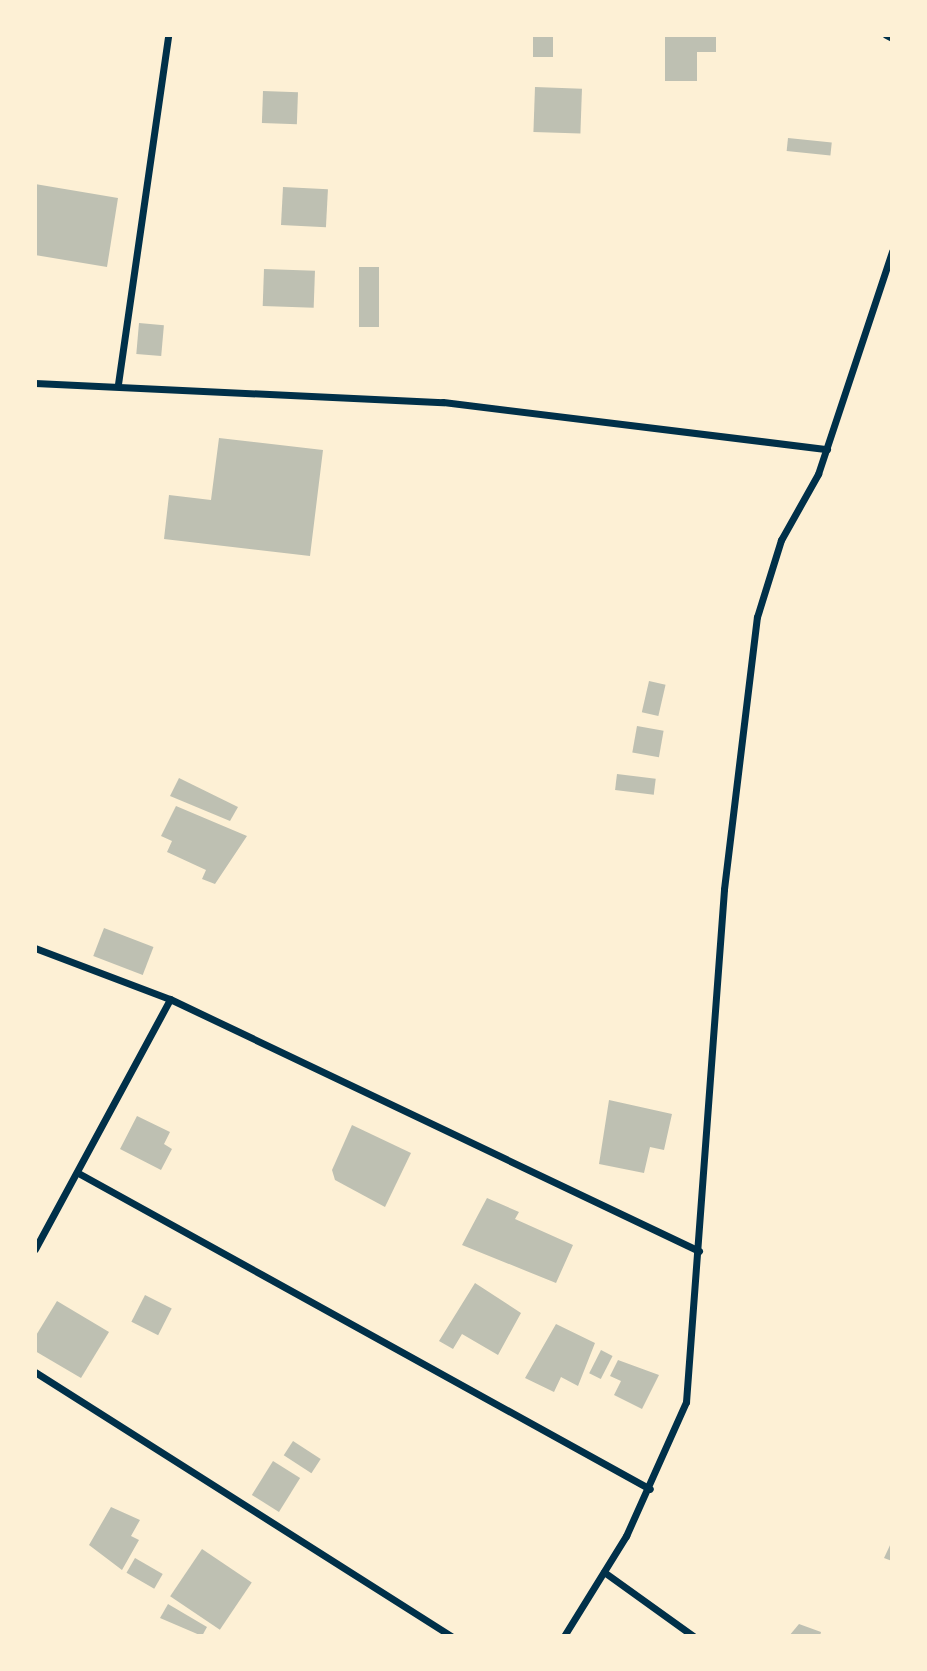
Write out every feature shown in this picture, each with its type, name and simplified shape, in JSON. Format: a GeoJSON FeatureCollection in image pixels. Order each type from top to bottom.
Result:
{"type":"FeatureCollection","features":[{"type":"Feature","properties":{"kind":"street"},"geometry":{"type":"LineString","coordinates":[[118,384],[168,35]]}},
{"type":"Feature","properties":{"kind":"street"},"geometry":{"type":"LineString","coordinates":[[886,35],[892,38]]}},
{"type":"Feature","properties":{"kind":"street"},"geometry":{"type":"LineString","coordinates":[[564,1636],[604,1572],[650,1489],[686,1402],[724,889],[757,617],[765,576],[805,506],[827,449],[892,251]]}},
{"type":"Feature","properties":{"kind":"street"},"geometry":{"type":"LineString","coordinates":[[35,383],[118,384],[443,402],[827,449]]}},
{"type":"Feature","properties":{"kind":"street"},"geometry":{"type":"LineString","coordinates":[[35,948],[170,999],[699,1251]]}},
{"type":"Feature","properties":{"kind":"street"},"geometry":{"type":"LineString","coordinates":[[35,1249],[80,1174],[170,999]]}},
{"type":"Feature","properties":{"kind":"street"},"geometry":{"type":"LineString","coordinates":[[80,1174],[650,1489]]}},
{"type":"Feature","properties":{"kind":"street"},"geometry":{"type":"LineString","coordinates":[[35,1372],[451,1636]]}},
{"type":"Feature","properties":{"kind":"street"},"geometry":{"type":"LineString","coordinates":[[604,1572],[693,1636]]}},
{"type":"Feature","properties":{"kind":"building"},"geometry":{"type":"Polygon","coordinates":[[[533,35],[553,35],[553,57],[533,57],[533,35]]]}},
{"type":"Feature","properties":{"kind":"building"},"geometry":{"type":"Polygon","coordinates":[[[665,35],[716,35],[716,52],[697,52],[697,81],[665,81],[665,35]]]}},
{"type":"Feature","properties":{"kind":"building"},"geometry":{"type":"Polygon","coordinates":[[[535,87],[582,89],[580,134],[533,132],[535,87]]]}},
{"type":"Feature","properties":{"kind":"building"},"geometry":{"type":"Polygon","coordinates":[[[263,91],[298,92],[297,124],[262,123],[263,91]]]}},
{"type":"Feature","properties":{"kind":"building"},"geometry":{"type":"Polygon","coordinates":[[[788,138],[832,143],[830,156],[787,151],[788,138]]]}},
{"type":"Feature","properties":{"kind":"building"},"geometry":{"type":"Polygon","coordinates":[[[35,184],[118,198],[107,267],[35,255],[35,184]]]}},
{"type":"Feature","properties":{"kind":"building"},"geometry":{"type":"Polygon","coordinates":[[[283,187],[328,189],[326,227],[281,225],[283,187]]]}},
{"type":"Feature","properties":{"kind":"building"},"geometry":{"type":"Polygon","coordinates":[[[359,267],[379,267],[379,327],[359,327],[359,267]]]}},
{"type":"Feature","properties":{"kind":"building"},"geometry":{"type":"Polygon","coordinates":[[[264,269],[315,271],[314,308],[263,306],[264,269]]]}},
{"type":"Feature","properties":{"kind":"building"},"geometry":{"type":"Polygon","coordinates":[[[139,323],[164,325],[161,356],[136,354],[139,323]]]}},
{"type":"Feature","properties":{"kind":"building"},"geometry":{"type":"Polygon","coordinates":[[[219,438],[323,450],[310,556],[164,539],[169,495],[211,500],[219,438]]]}},
{"type":"Feature","properties":{"kind":"building"},"geometry":{"type":"Polygon","coordinates":[[[649,681],[666,685],[658,716],[642,712],[649,681]]]}},
{"type":"Feature","properties":{"kind":"building"},"geometry":{"type":"Polygon","coordinates":[[[637,726],[664,731],[659,757],[632,753],[637,726]]]}},
{"type":"Feature","properties":{"kind":"building"},"geometry":{"type":"Polygon","coordinates":[[[617,774],[656,779],[654,795],[615,790],[617,774]]]}},
{"type":"Feature","properties":{"kind":"building"},"geometry":{"type":"Polygon","coordinates":[[[179,778],[238,807],[230,821],[170,796],[179,778]]]}},
{"type":"Feature","properties":{"kind":"building"},"geometry":{"type":"Polygon","coordinates":[[[176,806],[247,836],[215,884],[202,879],[206,870],[167,852],[172,841],[161,836],[176,806]]]}},
{"type":"Feature","properties":{"kind":"building"},"geometry":{"type":"Polygon","coordinates":[[[104,928],[153,947],[143,975],[93,956],[104,928]]]}},
{"type":"Feature","properties":{"kind":"building"},"geometry":{"type":"Polygon","coordinates":[[[609,1100],[672,1114],[664,1150],[650,1147],[644,1173],[599,1164],[609,1100]]]}},
{"type":"Feature","properties":{"kind":"building"},"geometry":{"type":"Polygon","coordinates":[[[137,1116],[170,1132],[164,1144],[172,1149],[161,1170],[120,1149],[137,1116]]]}},
{"type":"Feature","properties":{"kind":"building"},"geometry":{"type":"Polygon","coordinates":[[[352,1125],[411,1153],[385,1207],[335,1180],[332,1170],[352,1125]]]}},
{"type":"Feature","properties":{"kind":"building"},"geometry":{"type":"Polygon","coordinates":[[[487,1198],[519,1212],[515,1219],[573,1245],[556,1283],[462,1245],[487,1198]]]}},
{"type":"Feature","properties":{"kind":"building"},"geometry":{"type":"Polygon","coordinates":[[[475,1283],[521,1313],[498,1355],[462,1334],[453,1349],[439,1341],[475,1283]]]}},
{"type":"Feature","properties":{"kind":"building"},"geometry":{"type":"Polygon","coordinates":[[[145,1295],[172,1309],[158,1335],[131,1322],[145,1295]]]}},
{"type":"Feature","properties":{"kind":"building"},"geometry":{"type":"Polygon","coordinates":[[[57,1301],[109,1332],[81,1378],[35,1351],[35,1337],[57,1301]]]}},
{"type":"Feature","properties":{"kind":"building"},"geometry":{"type":"Polygon","coordinates":[[[556,1324],[595,1343],[578,1386],[561,1377],[554,1392],[525,1378],[556,1324]]]}},
{"type":"Feature","properties":{"kind":"building"},"geometry":{"type":"Polygon","coordinates":[[[601,1350],[613,1356],[601,1379],[589,1373],[601,1350]]]}},
{"type":"Feature","properties":{"kind":"building"},"geometry":{"type":"Polygon","coordinates":[[[618,1360],[659,1375],[642,1409],[614,1395],[621,1381],[610,1376],[618,1360]]]}},
{"type":"Feature","properties":{"kind":"building"},"geometry":{"type":"Polygon","coordinates":[[[293,1441],[321,1459],[311,1473],[284,1455],[293,1441]]]}},
{"type":"Feature","properties":{"kind":"building"},"geometry":{"type":"Polygon","coordinates":[[[273,1461],[300,1478],[279,1512],[252,1495],[273,1461]]]}},
{"type":"Feature","properties":{"kind":"building"},"geometry":{"type":"Polygon","coordinates":[[[111,1507],[140,1520],[131,1536],[139,1540],[122,1570],[89,1545],[111,1507]]]}},
{"type":"Feature","properties":{"kind":"building"},"geometry":{"type":"Polygon","coordinates":[[[892,1541],[892,1561],[884,1558],[892,1541]]]}},
{"type":"Feature","properties":{"kind":"building"},"geometry":{"type":"Polygon","coordinates":[[[202,1549],[252,1583],[220,1630],[170,1596],[202,1549]]]}},
{"type":"Feature","properties":{"kind":"building"},"geometry":{"type":"Polygon","coordinates":[[[135,1558],[163,1574],[154,1589],[126,1573],[135,1558]]]}},
{"type":"Feature","properties":{"kind":"building"},"geometry":{"type":"Polygon","coordinates":[[[168,1604],[207,1627],[202,1636],[160,1618],[168,1604]]]}},
{"type":"Feature","properties":{"kind":"building"},"geometry":{"type":"Polygon","coordinates":[[[799,1624],[821,1632],[820,1636],[789,1636],[799,1624]]]}}]}
